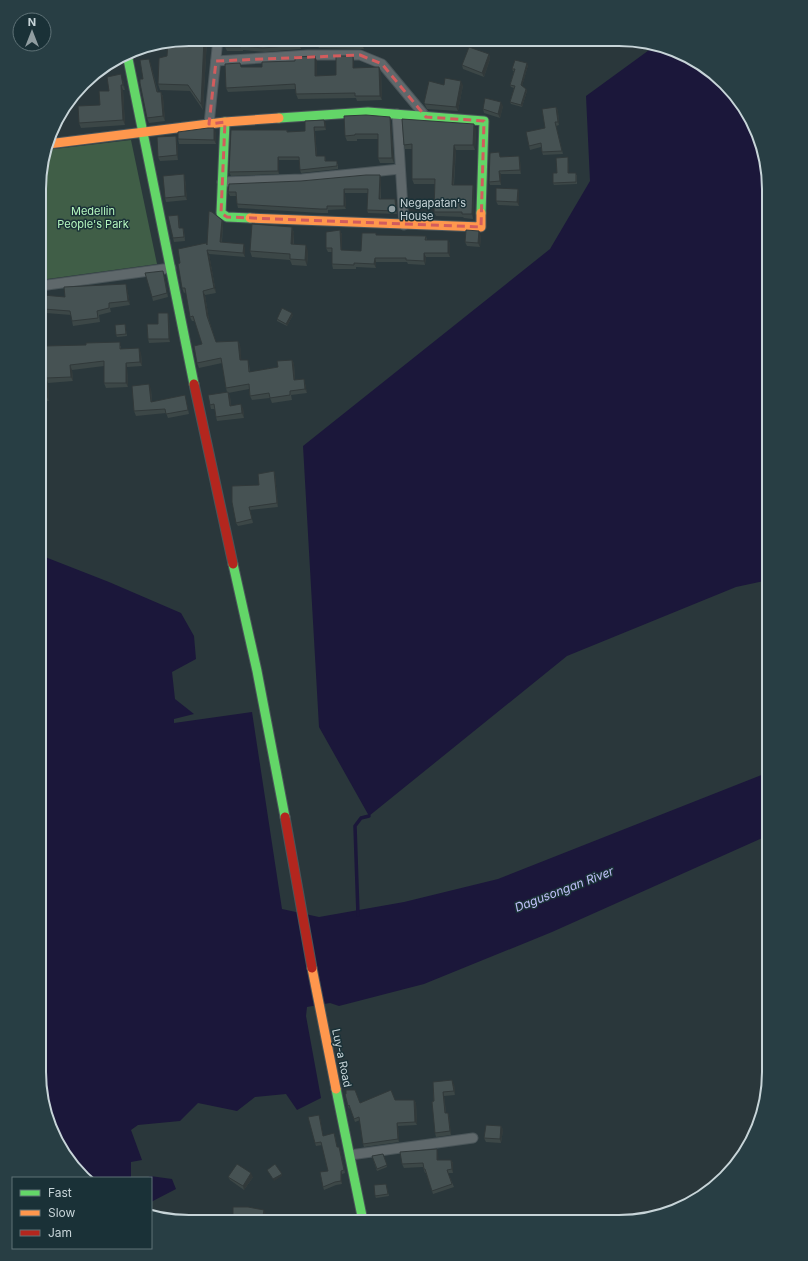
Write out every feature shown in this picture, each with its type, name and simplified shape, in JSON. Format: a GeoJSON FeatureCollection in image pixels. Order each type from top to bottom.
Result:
{"type":"FeatureCollection","features":[{"type":"Feature","properties":{"kind":"main road","name":"Luy-a Road"},"geometry":{"type":"LineString","coordinates":[[128,60],[142,132],[172,268],[189,363],[257,672],[288,832],[299,900],[362,1215]]}},
{"type":"Feature","properties":{"kind":"main road"},"geometry":{"type":"LineString","coordinates":[[54,143],[225,122],[368,112],[484,121],[481,227],[227,217],[221,213],[225,122]]}},
{"type":"Feature","properties":{"kind":"street"},"geometry":{"type":"LineString","coordinates":[[209,124],[217,46]]}},
{"type":"Feature","properties":{"kind":"street"},"geometry":{"type":"LineString","coordinates":[[216,61],[308,55],[360,54],[382,64],[426,117]]}},
{"type":"Feature","properties":{"kind":"street"},"geometry":{"type":"LineString","coordinates":[[397,114],[404,224]]}},
{"type":"Feature","properties":{"kind":"street"},"geometry":{"type":"LineString","coordinates":[[222,182],[302,179],[400,169]]}},
{"type":"Feature","properties":{"kind":"street"},"geometry":{"type":"LineString","coordinates":[[46,285],[172,268]]}},
{"type":"Feature","properties":{"kind":"street"},"geometry":{"type":"LineString","coordinates":[[350,1155],[473,1138]]}},
{"type":"Feature","properties":{"kind":"highlighted area"},"geometry":{"type":"Polygon","coordinates":[[[360,55],[382,64],[426,117],[484,121],[481,227],[227,217],[221,213],[225,122],[209,124],[216,61],[360,55]]]}},
{"type":"Feature","properties":{"kind":"green space","name":"Medellin People's Park"},"geometry":{"type":"Polygon","coordinates":[[[131,140],[157,264],[46,279],[46,180],[52,149],[131,140]]]}},
{"type":"Feature","properties":{"kind":"water"},"geometry":{"type":"Polygon","coordinates":[[[650,50],[656,51],[674,57],[690,65],[720,88],[738,110],[751,134],[757,152],[762,180],[762,581],[736,587],[567,656],[369,816],[319,727],[303,446],[550,249],[590,181],[586,96],[650,50]]]}},
{"type":"Feature","properties":{"kind":"water","name":"Dagusongan River"},"geometry":{"type":"Polygon","coordinates":[[[46,557],[109,582],[181,613],[194,636],[196,659],[172,672],[175,699],[194,714],[174,719],[174,723],[252,712],[282,909],[319,917],[404,902],[498,879],[762,775],[762,838],[552,932],[424,984],[339,1006],[330,1003],[307,1007],[306,1016],[321,1098],[297,1110],[286,1094],[255,1097],[237,1111],[198,1103],[180,1121],[138,1125],[131,1130],[142,1160],[131,1162],[131,1177],[93,1177],[88,1173],[70,1151],[57,1127],[47,1090],[46,557]]]}},
{"type":"Feature","properties":{"kind":"water"},"geometry":{"type":"Polygon","coordinates":[[[150,1176],[172,1179],[176,1189],[152,1201],[152,1177],[148,1177],[150,1176]]]}},
{"type":"Feature","properties":{"kind":"building"},"geometry":{"type":"Polygon","coordinates":[[[204,46],[201,104],[188,85],[158,84],[159,58],[167,56],[168,48],[204,46]]]}},
{"type":"Feature","properties":{"kind":"building"},"geometry":{"type":"Polygon","coordinates":[[[225,46],[242,46],[241,47],[225,46]]]}},
{"type":"Feature","properties":{"kind":"building"},"geometry":{"type":"Polygon","coordinates":[[[242,46],[287,46],[263,48],[242,46]]]}},
{"type":"Feature","properties":{"kind":"building"},"geometry":{"type":"Polygon","coordinates":[[[469,47],[489,54],[482,73],[462,65],[469,47]]]}},
{"type":"Feature","properties":{"kind":"building"},"geometry":{"type":"Polygon","coordinates":[[[315,56],[315,76],[336,75],[336,56],[353,56],[353,68],[379,67],[380,96],[355,96],[355,93],[296,94],[295,84],[226,88],[225,64],[240,63],[241,67],[262,67],[262,62],[295,61],[295,57],[315,56]]]}},
{"type":"Feature","properties":{"kind":"building"},"geometry":{"type":"Polygon","coordinates":[[[149,59],[157,92],[161,92],[163,116],[147,118],[140,83],[140,79],[143,79],[140,60],[149,59]]]}},
{"type":"Feature","properties":{"kind":"building"},"geometry":{"type":"Polygon","coordinates":[[[515,60],[527,63],[521,85],[526,89],[521,105],[510,102],[515,86],[510,85],[515,69],[512,69],[515,60]]]}},
{"type":"Feature","properties":{"kind":"building"},"geometry":{"type":"Polygon","coordinates":[[[121,74],[123,85],[121,85],[123,120],[79,123],[78,106],[100,105],[99,91],[109,91],[107,77],[121,74]]]}},
{"type":"Feature","properties":{"kind":"building"},"geometry":{"type":"Polygon","coordinates":[[[445,78],[461,81],[456,107],[425,104],[429,81],[444,85],[445,78]]]}},
{"type":"Feature","properties":{"kind":"building"},"geometry":{"type":"Polygon","coordinates":[[[485,98],[501,102],[498,114],[483,109],[485,98]]]}},
{"type":"Feature","properties":{"kind":"building"},"geometry":{"type":"Polygon","coordinates":[[[556,107],[558,122],[555,122],[562,151],[542,152],[541,143],[529,146],[526,132],[545,128],[542,109],[556,107]]]}},
{"type":"Feature","properties":{"kind":"building"},"geometry":{"type":"Polygon","coordinates":[[[366,115],[390,117],[392,158],[378,158],[378,134],[355,134],[345,136],[344,116],[366,115]]]}},
{"type":"Feature","properties":{"kind":"building"},"geometry":{"type":"Polygon","coordinates":[[[402,119],[474,124],[473,145],[454,145],[452,185],[473,185],[472,214],[462,214],[462,212],[434,212],[435,179],[412,179],[412,144],[404,145],[402,119]]]}},
{"type":"Feature","properties":{"kind":"building"},"geometry":{"type":"Polygon","coordinates":[[[324,120],[325,127],[314,127],[316,156],[325,156],[325,161],[337,161],[337,166],[300,170],[299,157],[278,157],[278,171],[229,172],[231,130],[287,130],[287,132],[305,131],[305,121],[324,120]]]}},
{"type":"Feature","properties":{"kind":"building"},"geometry":{"type":"Polygon","coordinates":[[[214,128],[214,140],[178,139],[178,132],[214,128]]]}},
{"type":"Feature","properties":{"kind":"building"},"geometry":{"type":"Polygon","coordinates":[[[176,136],[177,155],[158,157],[157,137],[176,136]]]}},
{"type":"Feature","properties":{"kind":"building"},"geometry":{"type":"Polygon","coordinates":[[[499,152],[500,157],[519,156],[520,170],[499,171],[500,181],[489,182],[490,153],[499,152]]]}},
{"type":"Feature","properties":{"kind":"building"},"geometry":{"type":"Polygon","coordinates":[[[568,157],[568,173],[576,173],[576,182],[553,183],[553,173],[557,173],[556,158],[568,157]]]}},
{"type":"Feature","properties":{"kind":"building"},"geometry":{"type":"Polygon","coordinates":[[[184,174],[185,196],[165,198],[163,176],[184,174]]]}},
{"type":"Feature","properties":{"kind":"building"},"geometry":{"type":"Polygon","coordinates":[[[380,175],[379,199],[395,199],[396,211],[367,210],[368,189],[344,189],[344,206],[327,206],[327,209],[237,204],[236,192],[228,192],[229,184],[301,181],[380,175]]]}},
{"type":"Feature","properties":{"kind":"building"},"geometry":{"type":"Polygon","coordinates":[[[496,188],[518,189],[517,202],[496,201],[496,188]]]}},
{"type":"Feature","properties":{"kind":"building"},"geometry":{"type":"Polygon","coordinates":[[[209,211],[222,220],[220,242],[244,244],[243,253],[207,250],[214,288],[203,291],[207,316],[216,342],[238,341],[240,360],[248,360],[249,372],[278,367],[277,361],[292,360],[294,380],[304,379],[305,389],[290,391],[290,395],[270,398],[269,393],[250,396],[249,384],[226,388],[221,358],[197,363],[194,346],[202,344],[193,316],[190,317],[185,288],[182,288],[178,264],[180,263],[178,249],[206,243],[207,245],[209,211]]]}},
{"type":"Feature","properties":{"kind":"building"},"geometry":{"type":"Polygon","coordinates":[[[178,215],[179,228],[183,228],[184,237],[173,238],[168,216],[178,215]]]}},
{"type":"Feature","properties":{"kind":"building"},"geometry":{"type":"Polygon","coordinates":[[[252,224],[292,227],[291,244],[306,245],[305,260],[290,259],[290,254],[250,251],[252,224]]]}},
{"type":"Feature","properties":{"kind":"building"},"geometry":{"type":"Polygon","coordinates":[[[340,230],[341,250],[361,251],[362,233],[376,233],[376,235],[426,236],[425,240],[448,240],[448,253],[424,253],[424,261],[406,260],[406,258],[375,258],[374,264],[332,264],[332,248],[326,248],[326,232],[340,230]]]}},
{"type":"Feature","properties":{"kind":"building"},"geometry":{"type":"Polygon","coordinates":[[[466,230],[479,231],[478,243],[465,242],[466,230]]]}},
{"type":"Feature","properties":{"kind":"building"},"geometry":{"type":"Polygon","coordinates":[[[163,271],[167,293],[152,297],[145,273],[163,271]]]}},
{"type":"Feature","properties":{"kind":"building"},"geometry":{"type":"Polygon","coordinates":[[[126,284],[128,301],[109,303],[109,308],[97,311],[98,318],[72,321],[70,311],[46,309],[46,295],[65,297],[64,287],[126,284]]]}},
{"type":"Feature","properties":{"kind":"building"},"geometry":{"type":"Polygon","coordinates":[[[282,308],[292,313],[286,324],[277,319],[282,308]]]}},
{"type":"Feature","properties":{"kind":"building"},"geometry":{"type":"Polygon","coordinates":[[[158,313],[168,313],[169,339],[148,339],[147,324],[158,324],[158,313]]]}},
{"type":"Feature","properties":{"kind":"building"},"geometry":{"type":"Polygon","coordinates":[[[125,324],[126,334],[116,335],[115,325],[125,324]]]}},
{"type":"Feature","properties":{"kind":"building"},"geometry":{"type":"Polygon","coordinates":[[[120,342],[120,349],[139,348],[140,362],[126,363],[126,383],[104,383],[104,361],[70,365],[71,377],[46,378],[46,346],[120,342]]]}},
{"type":"Feature","properties":{"kind":"building"},"geometry":{"type":"Polygon","coordinates":[[[149,384],[151,402],[185,395],[188,410],[166,414],[165,409],[134,411],[132,386],[149,384]]]}},
{"type":"Feature","properties":{"kind":"building"},"geometry":{"type":"Polygon","coordinates":[[[228,392],[230,406],[241,404],[242,413],[216,417],[214,404],[210,405],[208,395],[228,392]]]}},
{"type":"Feature","properties":{"kind":"building"},"geometry":{"type":"Polygon","coordinates":[[[274,471],[277,503],[249,507],[252,519],[236,523],[232,502],[232,486],[259,485],[258,474],[274,471]]]}},
{"type":"Feature","properties":{"kind":"building"},"geometry":{"type":"Polygon","coordinates":[[[452,1080],[454,1091],[443,1092],[445,1113],[448,1113],[450,1131],[435,1133],[432,1102],[434,1101],[433,1082],[452,1080]]]}},
{"type":"Feature","properties":{"kind":"building"},"geometry":{"type":"Polygon","coordinates":[[[346,1090],[355,1090],[360,1103],[391,1090],[395,1100],[414,1100],[415,1122],[397,1123],[398,1139],[363,1144],[359,1117],[354,1119],[349,1105],[348,1106],[345,1094],[346,1090]]]}},
{"type":"Feature","properties":{"kind":"building"},"geometry":{"type":"Polygon","coordinates":[[[319,1115],[323,1136],[334,1133],[344,1170],[341,1171],[341,1181],[323,1187],[320,1172],[328,1171],[321,1142],[315,1143],[308,1117],[319,1115]]]}},
{"type":"Feature","properties":{"kind":"building"},"geometry":{"type":"Polygon","coordinates":[[[486,1125],[501,1126],[500,1139],[484,1138],[486,1125]]]}},
{"type":"Feature","properties":{"kind":"building"},"geometry":{"type":"Polygon","coordinates":[[[437,1149],[437,1160],[451,1160],[452,1169],[447,1170],[452,1184],[432,1191],[423,1163],[402,1164],[400,1152],[437,1149]]]}},
{"type":"Feature","properties":{"kind":"building"},"geometry":{"type":"Polygon","coordinates":[[[383,1154],[387,1165],[377,1169],[372,1156],[383,1154]]]}},
{"type":"Feature","properties":{"kind":"building"},"geometry":{"type":"Polygon","coordinates":[[[237,1164],[251,1173],[243,1186],[228,1177],[237,1164]]]}},
{"type":"Feature","properties":{"kind":"building"},"geometry":{"type":"Polygon","coordinates":[[[275,1164],[282,1174],[273,1179],[267,1170],[275,1164]]]}},
{"type":"Feature","properties":{"kind":"building"},"geometry":{"type":"Polygon","coordinates":[[[386,1184],[388,1194],[375,1196],[374,1185],[386,1184]]]}},
{"type":"Feature","properties":{"kind":"building"},"geometry":{"type":"Polygon","coordinates":[[[233,1207],[248,1207],[264,1210],[263,1215],[233,1215],[233,1207]]]}},
{"type":"Feature","properties":{"kind":"waterway"},"geometry":{"type":"LineString","coordinates":[[358,915],[355,826],[361,818],[369,816]]}},
{"type":"Feature","properties":{"kind":"traffic: fast"},"geometry":{"type":"LineString","coordinates":[[128,60],[194,384]]}},
{"type":"Feature","properties":{"kind":"traffic: fast"},"geometry":{"type":"LineString","coordinates":[[279,118],[368,112],[484,121],[481,213]]}},
{"type":"Feature","properties":{"kind":"traffic: fast"},"geometry":{"type":"LineString","coordinates":[[225,122],[221,213],[227,217],[250,218]]}},
{"type":"Feature","properties":{"kind":"traffic: fast"},"geometry":{"type":"LineString","coordinates":[[233,564],[257,671],[285,817]]}},
{"type":"Feature","properties":{"kind":"traffic: fast"},"geometry":{"type":"LineString","coordinates":[[336,1089],[362,1215]]}},
{"type":"Feature","properties":{"kind":"traffic: slow"},"geometry":{"type":"LineString","coordinates":[[54,143],[225,122],[279,118]]}},
{"type":"Feature","properties":{"kind":"traffic: slow"},"geometry":{"type":"LineString","coordinates":[[250,218],[481,227],[481,213]]}},
{"type":"Feature","properties":{"kind":"traffic: slow"},"geometry":{"type":"LineString","coordinates":[[312,968],[336,1089]]}},
{"type":"Feature","properties":{"kind":"traffic: jam"},"geometry":{"type":"LineString","coordinates":[[194,384],[233,564]]}},
{"type":"Feature","properties":{"kind":"traffic: jam"},"geometry":{"type":"LineString","coordinates":[[285,817],[312,968]]}},
{"type":"Feature","properties":{"kind":"place","name":"Negapatan's House"},"geometry":{"type":"Point","coordinates":[392,209]}}]}
